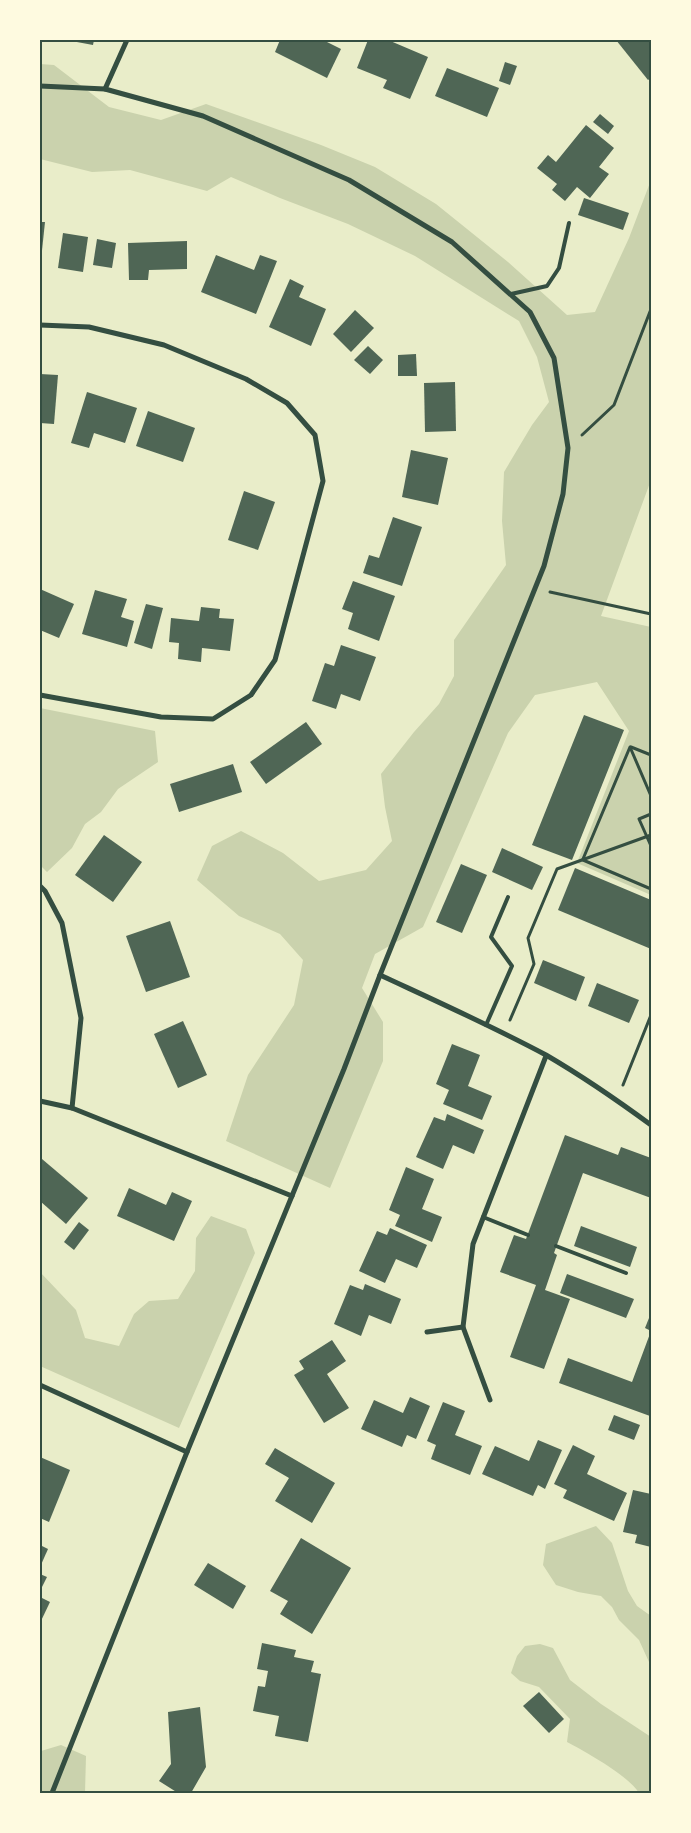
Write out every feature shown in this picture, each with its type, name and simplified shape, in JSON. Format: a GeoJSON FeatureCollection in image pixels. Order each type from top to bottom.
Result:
{"type":"FeatureCollection","features":[{"type":"Feature","properties":{"kind":"street"},"geometry":{"type":"LineString","coordinates":[[105,89],[128,40]]}},
{"type":"Feature","properties":{"kind":"street"},"geometry":{"type":"LineString","coordinates":[[40,86],[105,89],[203,116],[349,180],[452,242],[530,312],[554,358],[568,448],[563,494],[544,566],[344,1069],[186,1452],[52,1793]]}},
{"type":"Feature","properties":{"kind":"street"},"geometry":{"type":"LineString","coordinates":[[40,325],[89,327],[164,345],[246,379],[287,403],[314,435],[324,481],[275,660],[251,695],[212,719],[161,717],[40,695]]}},
{"type":"Feature","properties":{"kind":"street"},"geometry":{"type":"LineString","coordinates":[[40,886],[45,891],[62,923],[82,1018],[72,1108]]}},
{"type":"Feature","properties":{"kind":"street"},"geometry":{"type":"LineString","coordinates":[[380,975],[486,1025],[546,1056],[617,1100],[651,1125]]}},
{"type":"Feature","properties":{"kind":"street"},"geometry":{"type":"LineString","coordinates":[[490,1400],[463,1327],[472,1244],[546,1056]]}},
{"type":"Feature","properties":{"kind":"street"},"geometry":{"type":"LineString","coordinates":[[40,1101],[72,1108],[292,1196]]}},
{"type":"Feature","properties":{"kind":"street"},"geometry":{"type":"LineString","coordinates":[[427,1332],[463,1327]]}},
{"type":"Feature","properties":{"kind":"street"},"geometry":{"type":"LineString","coordinates":[[40,1386],[186,1452]]}},
{"type":"Feature","properties":{"kind":"lane"},"geometry":{"type":"LineString","coordinates":[[511,294],[547,286],[559,268],[569,224]]}},
{"type":"Feature","properties":{"kind":"lane"},"geometry":{"type":"LineString","coordinates":[[486,1025],[512,966],[491,936],[508,897]]}},
{"type":"Feature","properties":{"kind":"lane"},"geometry":{"type":"LineString","coordinates":[[483,1217],[528,1235]]}},
{"type":"Feature","properties":{"kind":"lane"},"geometry":{"type":"LineString","coordinates":[[556,1246],[626,1273]]}},
{"type":"Feature","properties":{"kind":"path"},"geometry":{"type":"LineString","coordinates":[[568,448],[614,405],[651,309]]}},
{"type":"Feature","properties":{"kind":"path"},"geometry":{"type":"LineString","coordinates":[[535,589],[651,614]]}},
{"type":"Feature","properties":{"kind":"path"},"geometry":{"type":"LineString","coordinates":[[630,747],[651,755]]}},
{"type":"Feature","properties":{"kind":"path"},"geometry":{"type":"LineString","coordinates":[[630,747],[651,796]]}},
{"type":"Feature","properties":{"kind":"path"},"geometry":{"type":"LineString","coordinates":[[583,860],[630,747]]}},
{"type":"Feature","properties":{"kind":"path"},"geometry":{"type":"LineString","coordinates":[[651,814],[639,819],[649,836],[651,846]]}},
{"type":"Feature","properties":{"kind":"path"},"geometry":{"type":"LineString","coordinates":[[504,1034],[534,964],[528,938],[557,869],[649,836]]}},
{"type":"Feature","properties":{"kind":"path"},"geometry":{"type":"LineString","coordinates":[[583,860],[651,889]]}},
{"type":"Feature","properties":{"kind":"path"},"geometry":{"type":"LineString","coordinates":[[617,1100],[651,1015]]}},
{"type":"Feature","properties":{"kind":"green space"},"geometry":{"type":"Polygon","coordinates":[[[40,64],[54,65],[109,107],[161,120],[206,104],[321,145],[375,167],[436,204],[508,262],[567,315],[595,312],[629,238],[651,180],[651,480],[601,616],[651,627],[651,895],[577,863],[629,731],[597,682],[535,695],[508,733],[423,927],[375,954],[362,988],[383,1022],[383,1061],[330,1188],[226,1141],[248,1075],[294,1005],[303,960],[280,934],[239,916],[197,880],[212,846],[241,831],[283,853],[319,881],[366,870],[392,841],[381,774],[439,704],[454,676],[454,640],[506,565],[502,521],[504,472],[532,425],[549,402],[537,357],[519,321],[415,256],[348,224],[231,177],[207,191],[130,170],[92,172],[40,159],[40,64]]]}},
{"type":"Feature","properties":{"kind":"green space"},"geometry":{"type":"Polygon","coordinates":[[[40,708],[155,731],[158,762],[118,789],[101,812],[85,824],[72,848],[47,872],[40,865],[40,708]]]}},
{"type":"Feature","properties":{"kind":"green space"},"geometry":{"type":"Polygon","coordinates":[[[211,1216],[246,1229],[255,1253],[179,1428],[40,1366],[40,1272],[76,1310],[85,1338],[119,1346],[134,1314],[149,1301],[178,1299],[195,1271],[196,1238],[211,1216]]]}},
{"type":"Feature","properties":{"kind":"green space"},"geometry":{"type":"Polygon","coordinates":[[[596,1526],[612,1543],[628,1591],[637,1606],[651,1616],[651,1677],[649,1662],[639,1640],[619,1620],[612,1607],[601,1596],[578,1592],[556,1585],[543,1565],[546,1544],[596,1526]]]}},
{"type":"Feature","properties":{"kind":"green space"},"geometry":{"type":"Polygon","coordinates":[[[540,1644],[553,1648],[570,1680],[601,1704],[651,1737],[651,1793],[639,1793],[634,1786],[617,1772],[567,1742],[570,1719],[539,1687],[520,1681],[511,1673],[517,1656],[525,1646],[540,1644]]]}},
{"type":"Feature","properties":{"kind":"green space"},"geometry":{"type":"Polygon","coordinates":[[[61,1745],[86,1756],[85,1793],[40,1793],[41,1751],[61,1745]]]}},
{"type":"Feature","properties":{"kind":"building"},"geometry":{"type":"Polygon","coordinates":[[[66,40],[94,40],[93,45],[66,40]]]}},
{"type":"Feature","properties":{"kind":"building"},"geometry":{"type":"Polygon","coordinates":[[[280,40],[323,40],[341,49],[327,78],[275,52],[280,40]]]}},
{"type":"Feature","properties":{"kind":"building"},"geometry":{"type":"Polygon","coordinates":[[[368,40],[388,40],[428,57],[410,99],[383,88],[387,80],[357,68],[368,40]]]}},
{"type":"Feature","properties":{"kind":"building"},"geometry":{"type":"Polygon","coordinates":[[[616,40],[651,40],[651,78],[648,80],[616,40]]]}},
{"type":"Feature","properties":{"kind":"building"},"geometry":{"type":"Polygon","coordinates":[[[505,62],[517,66],[510,85],[499,81],[505,62]]]}},
{"type":"Feature","properties":{"kind":"building"},"geometry":{"type":"Polygon","coordinates":[[[447,68],[499,88],[487,117],[435,96],[447,68]]]}},
{"type":"Feature","properties":{"kind":"building"},"geometry":{"type":"Polygon","coordinates":[[[600,114],[614,126],[608,134],[593,122],[600,114]]]}},
{"type":"Feature","properties":{"kind":"building"},"geometry":{"type":"Polygon","coordinates":[[[586,125],[614,148],[599,167],[609,174],[590,198],[577,187],[565,201],[552,190],[557,184],[537,168],[548,155],[556,162],[586,125]]]}},
{"type":"Feature","properties":{"kind":"building"},"geometry":{"type":"Polygon","coordinates":[[[584,198],[629,213],[623,230],[578,215],[584,198]]]}},
{"type":"Feature","properties":{"kind":"building"},"geometry":{"type":"Polygon","coordinates":[[[40,222],[45,222],[41,260],[40,260],[40,222]]]}},
{"type":"Feature","properties":{"kind":"building"},"geometry":{"type":"Polygon","coordinates":[[[63,233],[88,237],[83,272],[58,268],[63,233]]]}},
{"type":"Feature","properties":{"kind":"building"},"geometry":{"type":"Polygon","coordinates":[[[97,239],[116,243],[112,268],[93,265],[97,239]]]}},
{"type":"Feature","properties":{"kind":"building"},"geometry":{"type":"Polygon","coordinates":[[[187,241],[187,269],[149,270],[148,280],[129,280],[128,243],[187,241]]]}},
{"type":"Feature","properties":{"kind":"building"},"geometry":{"type":"Polygon","coordinates":[[[216,255],[254,270],[260,255],[277,261],[256,314],[201,292],[216,255]]]}},
{"type":"Feature","properties":{"kind":"building"},"geometry":{"type":"Polygon","coordinates":[[[290,279],[304,286],[299,297],[326,309],[311,346],[269,327],[290,279]]]}},
{"type":"Feature","properties":{"kind":"building"},"geometry":{"type":"Polygon","coordinates":[[[355,310],[374,328],[351,352],[333,334],[355,310]]]}},
{"type":"Feature","properties":{"kind":"building"},"geometry":{"type":"Polygon","coordinates":[[[368,346],[383,360],[370,374],[354,360],[368,346]]]}},
{"type":"Feature","properties":{"kind":"building"},"geometry":{"type":"Polygon","coordinates":[[[416,354],[417,376],[398,376],[398,355],[416,354]]]}},
{"type":"Feature","properties":{"kind":"building"},"geometry":{"type":"Polygon","coordinates":[[[40,374],[58,375],[54,424],[40,423],[40,374]]]}},
{"type":"Feature","properties":{"kind":"building"},"geometry":{"type":"Polygon","coordinates":[[[455,382],[456,431],[425,432],[424,383],[455,382]]]}},
{"type":"Feature","properties":{"kind":"building"},"geometry":{"type":"Polygon","coordinates":[[[87,392],[137,408],[125,443],[94,433],[89,448],[71,443],[87,392]]]}},
{"type":"Feature","properties":{"kind":"building"},"geometry":{"type":"Polygon","coordinates":[[[148,411],[195,428],[183,462],[136,446],[148,411]]]}},
{"type":"Feature","properties":{"kind":"building"},"geometry":{"type":"Polygon","coordinates":[[[411,450],[448,458],[438,505],[402,497],[411,450]]]}},
{"type":"Feature","properties":{"kind":"building"},"geometry":{"type":"Polygon","coordinates":[[[244,491],[275,502],[258,550],[228,540],[244,491]]]}},
{"type":"Feature","properties":{"kind":"building"},"geometry":{"type":"Polygon","coordinates":[[[393,517],[422,527],[402,586],[363,573],[369,555],[379,558],[393,517]]]}},
{"type":"Feature","properties":{"kind":"building"},"geometry":{"type":"Polygon","coordinates":[[[353,581],[395,596],[379,641],[348,629],[353,613],[342,609],[353,581]]]}},
{"type":"Feature","properties":{"kind":"building"},"geometry":{"type":"Polygon","coordinates":[[[40,589],[74,604],[59,638],[40,630],[40,589]]]}},
{"type":"Feature","properties":{"kind":"building"},"geometry":{"type":"Polygon","coordinates":[[[95,590],[127,599],[121,617],[134,621],[127,647],[82,634],[95,590]]]}},
{"type":"Feature","properties":{"kind":"building"},"geometry":{"type":"Polygon","coordinates":[[[146,604],[163,608],[152,649],[134,643],[146,604]]]}},
{"type":"Feature","properties":{"kind":"building"},"geometry":{"type":"Polygon","coordinates":[[[201,607],[220,609],[219,618],[234,619],[230,651],[202,648],[201,662],[178,659],[179,643],[169,642],[171,618],[199,621],[201,607]]]}},
{"type":"Feature","properties":{"kind":"building"},"geometry":{"type":"Polygon","coordinates":[[[341,645],[376,657],[360,701],[341,694],[336,709],[312,701],[325,663],[334,666],[341,645]]]}},
{"type":"Feature","properties":{"kind":"building"},"geometry":{"type":"Polygon","coordinates":[[[584,715],[624,730],[572,860],[532,845],[584,715]]]}},
{"type":"Feature","properties":{"kind":"building"},"geometry":{"type":"Polygon","coordinates":[[[306,722],[322,744],[266,784],[250,762],[306,722]]]}},
{"type":"Feature","properties":{"kind":"building"},"geometry":{"type":"Polygon","coordinates":[[[233,764],[242,792],[179,812],[170,784],[233,764]]]}},
{"type":"Feature","properties":{"kind":"building"},"geometry":{"type":"Polygon","coordinates":[[[104,835],[142,862],[113,902],[75,875],[104,835]]]}},
{"type":"Feature","properties":{"kind":"building"},"geometry":{"type":"Polygon","coordinates":[[[502,848],[543,867],[532,890],[492,872],[502,848]]]}},
{"type":"Feature","properties":{"kind":"building"},"geometry":{"type":"Polygon","coordinates":[[[461,864],[487,875],[462,933],[436,922],[461,864]]]}},
{"type":"Feature","properties":{"kind":"building"},"geometry":{"type":"Polygon","coordinates":[[[575,868],[651,900],[651,949],[558,910],[575,868]]]}},
{"type":"Feature","properties":{"kind":"building"},"geometry":{"type":"Polygon","coordinates":[[[170,921],[190,977],[146,992],[126,936],[170,921]]]}},
{"type":"Feature","properties":{"kind":"building"},"geometry":{"type":"Polygon","coordinates":[[[543,960],[585,977],[576,1001],[534,983],[543,960]]]}},
{"type":"Feature","properties":{"kind":"building"},"geometry":{"type":"Polygon","coordinates":[[[597,983],[639,1000],[629,1023],[588,1006],[597,983]]]}},
{"type":"Feature","properties":{"kind":"building"},"geometry":{"type":"Polygon","coordinates":[[[183,1021],[207,1075],[178,1088],[154,1034],[183,1021]]]}},
{"type":"Feature","properties":{"kind":"building"},"geometry":{"type":"Polygon","coordinates":[[[452,1044],[480,1055],[468,1086],[492,1096],[482,1120],[443,1104],[449,1090],[436,1084],[452,1044]]]}},
{"type":"Feature","properties":{"kind":"building"},"geometry":{"type":"Polygon","coordinates":[[[447,1114],[484,1130],[474,1154],[453,1145],[443,1169],[416,1157],[434,1117],[445,1121],[447,1114]]]}},
{"type":"Feature","properties":{"kind":"building"},"geometry":{"type":"Polygon","coordinates":[[[565,1135],[618,1155],[621,1147],[651,1158],[651,1198],[583,1173],[554,1253],[557,1255],[545,1290],[570,1299],[544,1369],[510,1357],[536,1285],[500,1272],[514,1235],[526,1239],[565,1135]]]}},
{"type":"Feature","properties":{"kind":"building"},"geometry":{"type":"Polygon","coordinates":[[[42,1159],[88,1198],[66,1224],[40,1201],[40,1161],[42,1159]]]}},
{"type":"Feature","properties":{"kind":"building"},"geometry":{"type":"Polygon","coordinates":[[[406,1167],[434,1179],[422,1209],[442,1217],[432,1242],[395,1226],[400,1215],[389,1210],[406,1167]]]}},
{"type":"Feature","properties":{"kind":"building"},"geometry":{"type":"Polygon","coordinates":[[[129,1188],[166,1205],[172,1192],[192,1201],[174,1241],[117,1216],[129,1188]]]}},
{"type":"Feature","properties":{"kind":"building"},"geometry":{"type":"Polygon","coordinates":[[[79,1222],[89,1230],[74,1250],[64,1242],[79,1222]]]}},
{"type":"Feature","properties":{"kind":"building"},"geometry":{"type":"Polygon","coordinates":[[[581,1226],[637,1247],[630,1267],[574,1246],[581,1226]]]}},
{"type":"Feature","properties":{"kind":"building"},"geometry":{"type":"Polygon","coordinates":[[[390,1228],[427,1245],[417,1268],[396,1259],[385,1283],[359,1271],[377,1231],[387,1235],[390,1228]]]}},
{"type":"Feature","properties":{"kind":"building"},"geometry":{"type":"Polygon","coordinates":[[[567,1274],[634,1299],[626,1318],[560,1293],[567,1274]]]}},
{"type":"Feature","properties":{"kind":"building"},"geometry":{"type":"Polygon","coordinates":[[[365,1284],[401,1299],[391,1324],[369,1315],[361,1336],[334,1324],[350,1285],[363,1290],[365,1284]]]}},
{"type":"Feature","properties":{"kind":"building"},"geometry":{"type":"Polygon","coordinates":[[[651,1313],[651,1331],[645,1328],[651,1313]]]}},
{"type":"Feature","properties":{"kind":"building"},"geometry":{"type":"Polygon","coordinates":[[[651,1331],[650,1416],[559,1383],[568,1358],[632,1382],[651,1331]]]}},
{"type":"Feature","properties":{"kind":"building"},"geometry":{"type":"Polygon","coordinates":[[[332,1340],[346,1361],[327,1374],[349,1408],[324,1423],[294,1375],[304,1369],[299,1361],[332,1340]]]}},
{"type":"Feature","properties":{"kind":"building"},"geometry":{"type":"Polygon","coordinates":[[[410,1397],[430,1406],[416,1439],[407,1435],[402,1447],[361,1429],[374,1400],[403,1413],[410,1397]]]}},
{"type":"Feature","properties":{"kind":"building"},"geometry":{"type":"Polygon","coordinates":[[[443,1402],[465,1411],[455,1435],[482,1446],[470,1475],[431,1459],[436,1445],[427,1441],[443,1402]]]}},
{"type":"Feature","properties":{"kind":"building"},"geometry":{"type":"Polygon","coordinates":[[[614,1415],[640,1425],[634,1440],[608,1430],[614,1415]]]}},
{"type":"Feature","properties":{"kind":"building"},"geometry":{"type":"Polygon","coordinates":[[[538,1440],[562,1450],[545,1489],[538,1485],[533,1496],[482,1474],[495,1446],[529,1461],[538,1440]]]}},
{"type":"Feature","properties":{"kind":"building"},"geometry":{"type":"Polygon","coordinates":[[[573,1445],[595,1456],[587,1474],[627,1493],[614,1521],[563,1498],[567,1490],[554,1484],[573,1445]]]}},
{"type":"Feature","properties":{"kind":"building"},"geometry":{"type":"Polygon","coordinates":[[[275,1448],[335,1483],[312,1523],[275,1501],[289,1478],[265,1464],[275,1448]]]}},
{"type":"Feature","properties":{"kind":"building"},"geometry":{"type":"Polygon","coordinates":[[[40,1457],[70,1470],[49,1522],[40,1518],[40,1457]]]}},
{"type":"Feature","properties":{"kind":"building"},"geometry":{"type":"Polygon","coordinates":[[[633,1490],[651,1494],[651,1547],[635,1543],[637,1535],[623,1532],[633,1490]]]}},
{"type":"Feature","properties":{"kind":"building"},"geometry":{"type":"Polygon","coordinates":[[[301,1538],[351,1568],[312,1634],[280,1614],[288,1601],[270,1591],[301,1538]]]}},
{"type":"Feature","properties":{"kind":"building"},"geometry":{"type":"Polygon","coordinates":[[[40,1545],[48,1549],[40,1567],[40,1545]]]}},
{"type":"Feature","properties":{"kind":"building"},"geometry":{"type":"Polygon","coordinates":[[[208,1563],[246,1586],[233,1609],[194,1585],[208,1563]]]}},
{"type":"Feature","properties":{"kind":"building"},"geometry":{"type":"Polygon","coordinates":[[[40,1574],[47,1577],[40,1591],[40,1574]]]}},
{"type":"Feature","properties":{"kind":"building"},"geometry":{"type":"Polygon","coordinates":[[[40,1597],[50,1602],[40,1623],[40,1597]]]}},
{"type":"Feature","properties":{"kind":"building"},"geometry":{"type":"Polygon","coordinates":[[[262,1643],[296,1650],[294,1657],[314,1661],[311,1672],[321,1674],[308,1742],[275,1736],[279,1716],[253,1711],[258,1686],[265,1687],[268,1671],[257,1669],[262,1643]]]}},
{"type":"Feature","properties":{"kind":"building"},"geometry":{"type":"Polygon","coordinates":[[[539,1692],[564,1719],[549,1733],[523,1706],[539,1692]]]}},
{"type":"Feature","properties":{"kind":"building"},"geometry":{"type":"Polygon","coordinates":[[[200,1707],[206,1767],[191,1793],[178,1793],[159,1781],[171,1764],[168,1712],[200,1707]]]}}]}
